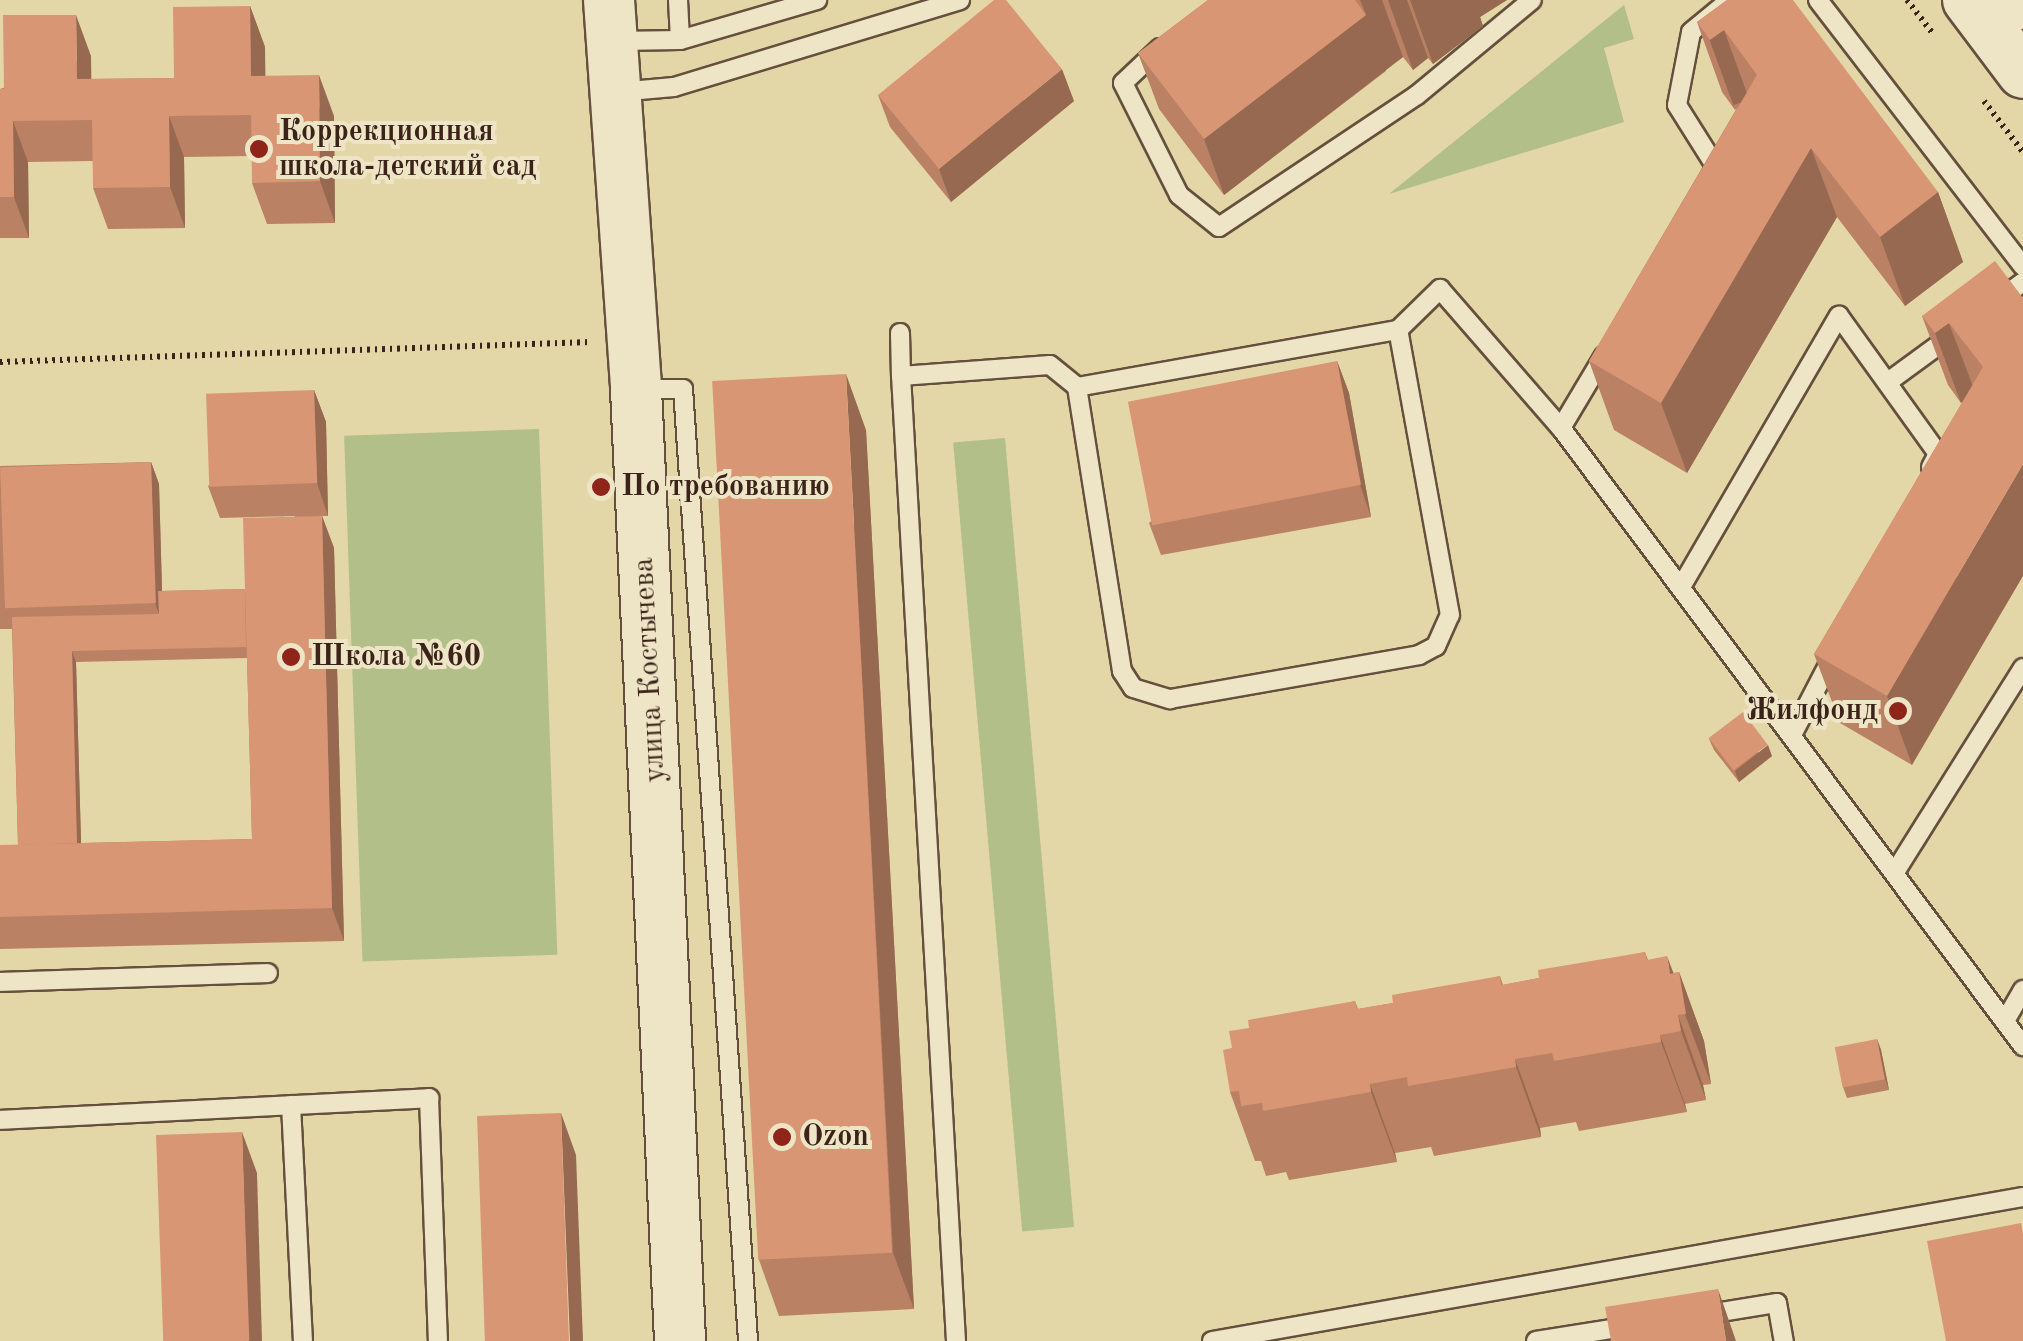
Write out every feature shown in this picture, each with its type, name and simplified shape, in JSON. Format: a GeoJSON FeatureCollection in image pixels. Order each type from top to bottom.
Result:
{"type":"FeatureCollection","features":[{"type":"Feature","properties":{"kind":"main road"},"geometry":{"type":"LineString","coordinates":[[1968,0],[2023,74]]}},
{"type":"Feature","properties":{"kind":"main road","name":"улица Костычева"},"geometry":{"type":"LineString","coordinates":[[612,20],[634,365],[680,1341]]}},
{"type":"Feature","properties":{"kind":"lane"},"geometry":{"type":"LineString","coordinates":[[678,0],[680,40]]}},
{"type":"Feature","properties":{"kind":"lane"},"geometry":{"type":"LineString","coordinates":[[612,20],[680,40],[816,0]]}},
{"type":"Feature","properties":{"kind":"lane"},"geometry":{"type":"LineString","coordinates":[[617,92],[674,87],[960,0]]}},
{"type":"Feature","properties":{"kind":"lane"},"geometry":{"type":"LineString","coordinates":[[1174,36],[1124,83],[1179,195],[1219,227],[1417,95],[1532,0]]}},
{"type":"Feature","properties":{"kind":"lane"},"geometry":{"type":"LineString","coordinates":[[1697,199],[1716,166],[1677,105],[1692,32],[1730,0]]}},
{"type":"Feature","properties":{"kind":"lane"},"geometry":{"type":"LineString","coordinates":[[1818,0],[2023,266]]}},
{"type":"Feature","properties":{"kind":"lane"},"geometry":{"type":"LineString","coordinates":[[1888,382],[2023,282]]}},
{"type":"Feature","properties":{"kind":"lane"},"geometry":{"type":"LineString","coordinates":[[1077,386],[1398,330],[1440,288],[1560,428],[2023,1046]]}},
{"type":"Feature","properties":{"kind":"lane"},"geometry":{"type":"LineString","coordinates":[[1680,587],[1839,316],[1938,454],[1920,488]]}},
{"type":"Feature","properties":{"kind":"lane"},"geometry":{"type":"LineString","coordinates":[[901,376],[1050,364],[1077,386],[1122,671],[1133,688],[1150,697],[1227,689],[1419,655],[1446,633],[1450,616],[1398,330]]}},
{"type":"Feature","properties":{"kind":"lane"},"geometry":{"type":"LineString","coordinates":[[1560,428],[1619,330]]}},
{"type":"Feature","properties":{"kind":"lane"},"geometry":{"type":"LineString","coordinates":[[900,332],[956,1341]]}},
{"type":"Feature","properties":{"kind":"lane"},"geometry":{"type":"LineString","coordinates":[[634,365],[683,389],[748,1341]]}},
{"type":"Feature","properties":{"kind":"lane"},"geometry":{"type":"LineString","coordinates":[[1792,733],[1847,628]]}},
{"type":"Feature","properties":{"kind":"lane"},"geometry":{"type":"LineString","coordinates":[[1895,872],[2023,668]]}},
{"type":"Feature","properties":{"kind":"lane"},"geometry":{"type":"LineString","coordinates":[[0,982],[268,973]]}},
{"type":"Feature","properties":{"kind":"lane"},"geometry":{"type":"LineString","coordinates":[[2005,1021],[2023,990]]}},
{"type":"Feature","properties":{"kind":"lane"},"geometry":{"type":"LineString","coordinates":[[0,1120],[429,1098],[438,1341]]}},
{"type":"Feature","properties":{"kind":"lane"},"geometry":{"type":"LineString","coordinates":[[292,1104],[303,1341]]}},
{"type":"Feature","properties":{"kind":"lane"},"geometry":{"type":"LineString","coordinates":[[1212,1341],[2023,1197]]}},
{"type":"Feature","properties":{"kind":"lane"},"geometry":{"type":"LineString","coordinates":[[1678,1318],[1776,1303],[1784,1341]]}},
{"type":"Feature","properties":{"kind":"lane"},"geometry":{"type":"LineString","coordinates":[[1540,1341],[1659,1322]]}},
{"type":"Feature","properties":{"kind":"path"},"geometry":{"type":"LineString","coordinates":[[0,362],[634,365]]}},
{"type":"Feature","properties":{"kind":"green space"},"geometry":{"type":"Polygon","coordinates":[[[1624,5],[1634,39],[1604,48],[1624,122],[1389,194],[1624,5]]]}},
{"type":"Feature","properties":{"kind":"green space"},"geometry":{"type":"Polygon","coordinates":[[[539,429],[557,955],[362,961],[344,436],[539,429]]]}},
{"type":"Feature","properties":{"kind":"green space"},"geometry":{"type":"Polygon","coordinates":[[[1005,438],[1074,1227],[1022,1232],[953,443],[1005,438]]]}},
{"type":"Feature","properties":{"kind":"building"},"geometry":{"type":"Polygon","coordinates":[[[994,0],[1006,0],[1062,69],[939,169],[878,95],[994,0]]]}},
{"type":"Feature","properties":{"kind":"building"},"geometry":{"type":"Polygon","coordinates":[[[1208,0],[1355,0],[1366,15],[1204,139],[1138,53],[1208,0]]]}},
{"type":"Feature","properties":{"kind":"building"},"geometry":{"type":"Polygon","coordinates":[[[1727,0],[1793,0],[1938,192],[1880,237],[1811,148],[1661,403],[1589,361],[1757,75],[1724,30],[1710,40],[1697,22],[1727,0]]]}},
{"type":"Feature","properties":{"kind":"building"},"geometry":{"type":"Polygon","coordinates":[[[250,6],[251,76],[319,75],[320,181],[252,183],[251,115],[169,116],[170,187],[93,188],[92,120],[13,121],[14,197],[0,197],[3,15],[76,15],[77,79],[174,78],[173,7],[250,6]]]}},
{"type":"Feature","properties":{"kind":"building"},"geometry":{"type":"Polygon","coordinates":[[[1995,261],[2023,298],[2023,464],[1887,696],[1814,654],[1983,367],[1949,323],[1935,333],[1922,316],[1995,261]]]}},
{"type":"Feature","properties":{"kind":"building"},"geometry":{"type":"Polygon","coordinates":[[[1337,361],[1361,485],[1152,525],[1128,402],[1337,361]]]}},
{"type":"Feature","properties":{"kind":"building"},"geometry":{"type":"Polygon","coordinates":[[[846,374],[892,1253],[758,1260],[712,381],[846,374]]]}},
{"type":"Feature","properties":{"kind":"building"},"geometry":{"type":"Polygon","coordinates":[[[314,390],[317,483],[209,487],[206,394],[314,390]]]}},
{"type":"Feature","properties":{"kind":"building"},"geometry":{"type":"Polygon","coordinates":[[[151,462],[156,603],[5,608],[0,467],[151,462]]]}},
{"type":"Feature","properties":{"kind":"building"},"geometry":{"type":"Polygon","coordinates":[[[322,516],[332,908],[0,917],[0,845],[252,839],[243,518],[322,516]]]}},
{"type":"Feature","properties":{"kind":"building"},"geometry":{"type":"Polygon","coordinates":[[[245,589],[246,647],[72,651],[77,843],[18,845],[12,617],[159,614],[158,591],[245,589]]]}},
{"type":"Feature","properties":{"kind":"building"},"geometry":{"type":"Polygon","coordinates":[[[1743,712],[1768,745],[1733,771],[1709,738],[1743,712]]]}},
{"type":"Feature","properties":{"kind":"building"},"geometry":{"type":"Polygon","coordinates":[[[1645,952],[1647,960],[1667,956],[1670,974],[1679,972],[1686,1014],[1678,1015],[1681,1031],[1660,1035],[1661,1042],[1554,1061],[1552,1053],[1515,1059],[1516,1067],[1408,1086],[1407,1077],[1370,1084],[1371,1092],[1263,1111],[1262,1103],[1241,1106],[1239,1091],[1230,1092],[1223,1050],[1232,1048],[1229,1031],[1249,1028],[1248,1020],[1355,1001],[1357,1009],[1393,1003],[1392,995],[1500,976],[1501,985],[1539,978],[1538,970],[1645,952]]]}},
{"type":"Feature","properties":{"kind":"building"},"geometry":{"type":"Polygon","coordinates":[[[1877,1039],[1885,1079],[1843,1087],[1835,1047],[1877,1039]]]}},
{"type":"Feature","properties":{"kind":"building"},"geometry":{"type":"Polygon","coordinates":[[[561,1113],[569,1341],[485,1341],[477,1116],[561,1113]]]}},
{"type":"Feature","properties":{"kind":"building"},"geometry":{"type":"Polygon","coordinates":[[[242,1132],[249,1341],[163,1341],[156,1135],[242,1132]]]}},
{"type":"Feature","properties":{"kind":"building"},"geometry":{"type":"Polygon","coordinates":[[[2021,1223],[2023,1341],[1946,1341],[1927,1241],[2021,1223]]]}},
{"type":"Feature","properties":{"kind":"building"},"geometry":{"type":"Polygon","coordinates":[[[1718,1289],[1726,1341],[1611,1341],[1605,1307],[1718,1289]]]}},
{"type":"Feature","properties":{"kind":"place","name":"Коррекционная школа-детский сад"},"geometry":{"type":"Point","coordinates":[259,149]}},
{"type":"Feature","properties":{"kind":"place","name":"По требованию"},"geometry":{"type":"Point","coordinates":[601,487]}},
{"type":"Feature","properties":{"kind":"place","name":"Школа №60"},"geometry":{"type":"Point","coordinates":[291,657]}},
{"type":"Feature","properties":{"kind":"place","name":"Жилфонд"},"geometry":{"type":"Point","coordinates":[1898,711]}},
{"type":"Feature","properties":{"kind":"place","name":"Ozon"},"geometry":{"type":"Point","coordinates":[782,1137]}}]}
